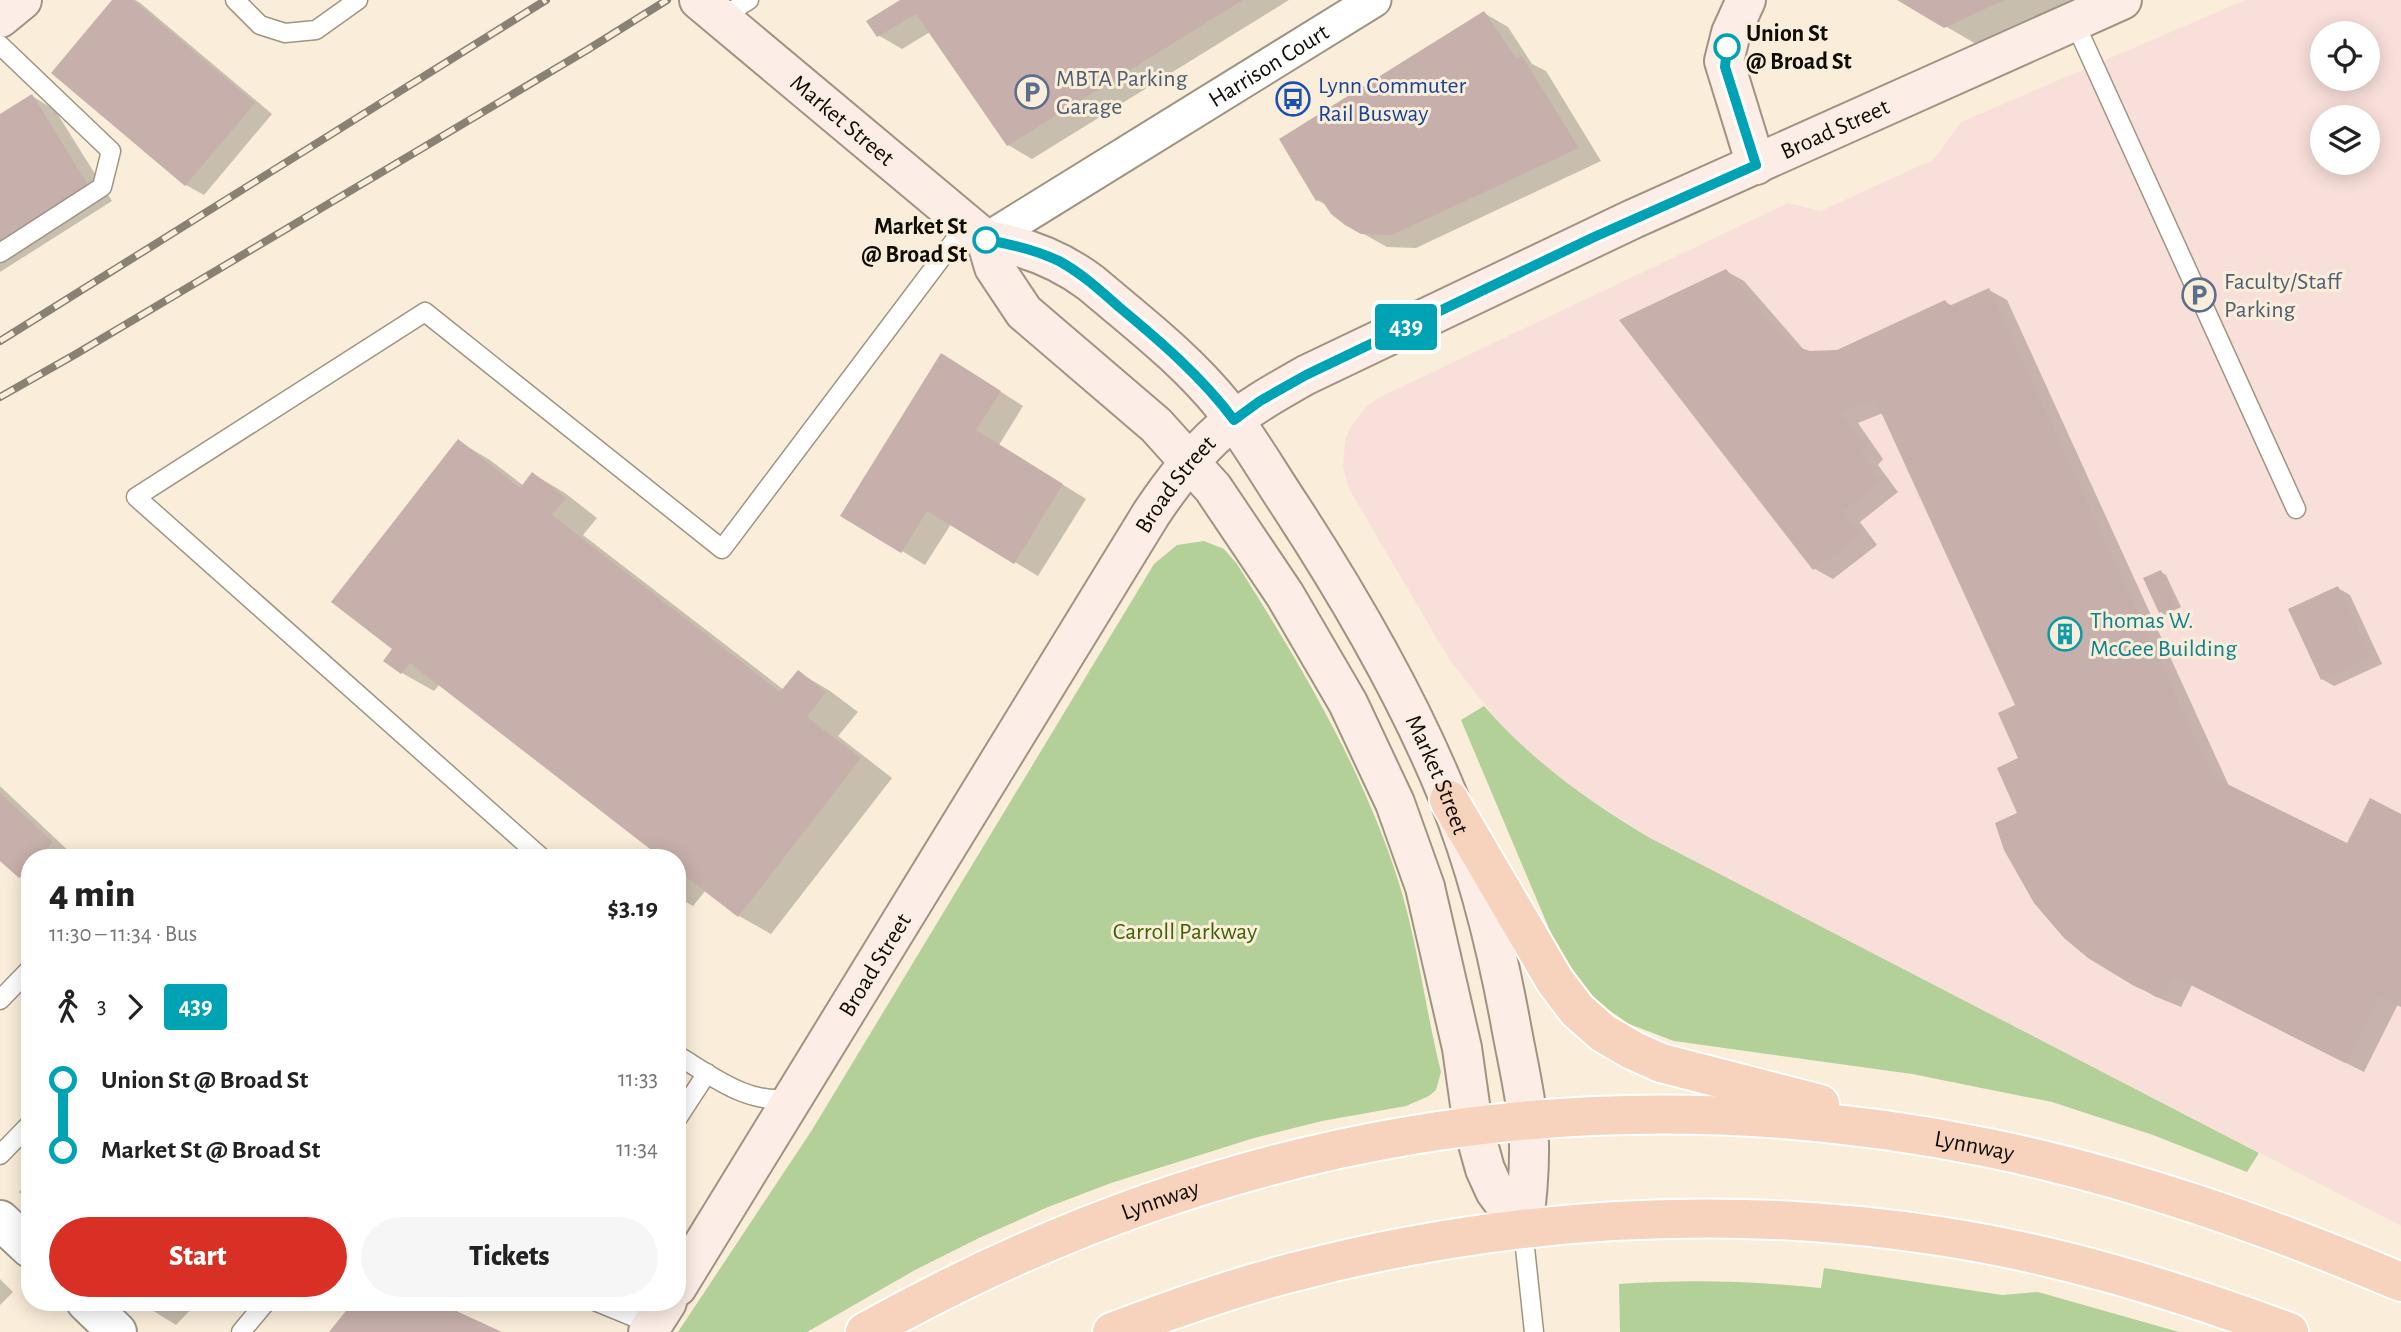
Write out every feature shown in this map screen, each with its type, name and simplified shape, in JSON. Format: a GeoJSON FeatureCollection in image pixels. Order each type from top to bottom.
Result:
{"type":"FeatureCollection","features":[{"type":"Feature","properties":{"kind":"highway"},"geometry":{"type":"LineString","coordinates":[[1450,800],[1555,981],[1577,1010],[1616,1042],[1661,1063],[1992,1149]]}},
{"type":"Feature","properties":{"kind":"highway","name":"Lynnway"},"geometry":{"type":"LineString","coordinates":[[865,1332],[992,1265],[1071,1231],[1191,1187],[1328,1151],[1396,1137],[1527,1120],[1594,1115],[1672,1113],[1846,1124],[1992,1149],[2092,1172],[2193,1203],[2273,1230],[2401,1282]]}},
{"type":"Feature","properties":{"kind":"highway"},"geometry":{"type":"LineString","coordinates":[[1112,1332],[1204,1299],[1290,1273],[1387,1251],[1523,1229],[1593,1222],[1726,1219],[1814,1222],[1941,1236],[2011,1249],[2134,1280],[2289,1332]]}},
{"type":"Feature","properties":{"kind":"main road"},"geometry":{"type":"LineString","coordinates":[[0,18],[22,0]]}},
{"type":"Feature","properties":{"kind":"main road"},"geometry":{"type":"LineString","coordinates":[[1746,0],[1731,33],[1724,61],[1756,165]]}},
{"type":"Feature","properties":{"kind":"main road","name":"Broad Street"},"geometry":{"type":"LineString","coordinates":[[686,1266],[693,1250],[793,1098],[1151,514],[1191,461],[1234,420],[1260,401],[1306,375],[1602,233],[2122,0]]}},
{"type":"Feature","properties":{"kind":"main road","name":"Market Street"},"geometry":{"type":"LineString","coordinates":[[723,6],[977,232],[1043,254],[1076,271],[1176,357],[1212,393],[1234,420],[1331,571],[1390,673],[1450,800],[1484,905],[1501,974],[1519,1063],[1527,1120]]}},
{"type":"Feature","properties":{"kind":"main road"},"geometry":{"type":"LineString","coordinates":[[977,232],[994,267],[1024,312],[1137,407],[1191,461]]}},
{"type":"Feature","properties":{"kind":"main road","name":"Market Street"},"geometry":{"type":"LineString","coordinates":[[1191,461],[1225,503],[1338,686],[1395,803],[1427,897],[1465,1063],[1474,1126]]}},
{"type":"Feature","properties":{"kind":"main road"},"geometry":{"type":"LineString","coordinates":[[1523,1229],[1529,1169],[1527,1120]]}},
{"type":"Feature","properties":{"kind":"main road"},"geometry":{"type":"LineString","coordinates":[[1474,1126],[1485,1169],[1494,1191],[1523,1229]]}},
{"type":"Feature","properties":{"kind":"street","name":"Harrison Court"},"geometry":{"type":"LineString","coordinates":[[977,232],[1374,0]]}},
{"type":"Feature","properties":{"kind":"street"},"geometry":{"type":"LineString","coordinates":[[0,1220],[21,1240]]}},
{"type":"Feature","properties":{"kind":"street"},"geometry":{"type":"LineString","coordinates":[[95,1311],[117,1332]]}},
{"type":"Feature","properties":{"kind":"lane"},"geometry":{"type":"LineString","coordinates":[[235,0],[260,25],[285,33],[316,30],[358,0]]}},
{"type":"Feature","properties":{"kind":"lane"},"geometry":{"type":"LineString","coordinates":[[2074,22],[2296,509]]}},
{"type":"Feature","properties":{"kind":"lane"},"geometry":{"type":"LineString","coordinates":[[0,45],[111,151],[102,187],[0,253]]}},
{"type":"Feature","properties":{"kind":"lane"},"geometry":{"type":"LineString","coordinates":[[532,849],[136,497],[425,312],[722,549],[977,232]]}},
{"type":"Feature","properties":{"kind":"lane"},"geometry":{"type":"LineString","coordinates":[[0,1000],[21,978]]}},
{"type":"Feature","properties":{"kind":"lane"},"geometry":{"type":"LineString","coordinates":[[686,1060],[744,1093],[774,1100],[793,1098]]}},
{"type":"Feature","properties":{"kind":"lane"},"geometry":{"type":"LineString","coordinates":[[686,1105],[707,1073]]}},
{"type":"Feature","properties":{"kind":"lane"},"geometry":{"type":"LineString","coordinates":[[0,1155],[21,1133]]}},
{"type":"Feature","properties":{"kind":"lane"},"geometry":{"type":"LineString","coordinates":[[1523,1229],[1534,1332]]}},
{"type":"Feature","properties":{"kind":"lane"},"geometry":{"type":"LineString","coordinates":[[241,1332],[258,1311]]}},
{"type":"Feature","properties":{"kind":"lane"},"geometry":{"type":"LineString","coordinates":[[626,1311],[656,1320]]}},
{"type":"Feature","properties":{"kind":"shaded area"},"geometry":{"type":"Polygon","coordinates":[[[2245,0],[2401,0],[2401,1226],[1650,838],[1573,788],[1511,738],[1449,659],[1349,489],[1343,467],[1349,429],[1366,407],[1378,398],[1788,203],[1821,211],[1934,159],[1961,122],[2245,0]]]}},
{"type":"Feature","properties":{"kind":"green space","name":"Carroll Parkway"},"geometry":{"type":"Polygon","coordinates":[[[1204,541],[1224,549],[1237,564],[1328,717],[1367,797],[1398,880],[1411,928],[1441,1072],[1436,1090],[1406,1106],[1322,1121],[1254,1138],[1111,1183],[1048,1207],[915,1270],[807,1332],[678,1332],[812,1130],[1154,564],[1177,545],[1204,541]]]}},
{"type":"Feature","properties":{"kind":"green space"},"geometry":{"type":"Polygon","coordinates":[[[1484,706],[1521,745],[1562,779],[1650,838],[2259,1153],[2247,1172],[2153,1135],[2052,1102],[1912,1074],[1674,1041],[1629,1024],[1590,997],[1561,957],[1461,720],[1484,706]]]}},
{"type":"Feature","properties":{"kind":"green space"},"geometry":{"type":"Polygon","coordinates":[[[1824,1268],[2002,1295],[2038,1292],[2179,1332],[1620,1332],[1619,1284],[1720,1282],[1821,1288],[1824,1268]]]}},
{"type":"Feature","properties":{"kind":"building"},"geometry":{"type":"Polygon","coordinates":[[[112,0],[133,0],[255,103],[185,186],[51,73],[112,0]]]}},
{"type":"Feature","properties":{"kind":"building","name":"MBTA Parking Garage"},"geometry":{"type":"Polygon","coordinates":[[[900,0],[1243,0],[1007,146],[916,14],[877,37],[866,21],[900,0]]]}},
{"type":"Feature","properties":{"kind":"building"},"geometry":{"type":"Polygon","coordinates":[[[1897,0],[2004,0],[1944,28],[1897,0]]]}},
{"type":"Feature","properties":{"kind":"building"},"geometry":{"type":"Polygon","coordinates":[[[1484,11],[1516,58],[1522,56],[1579,148],[1392,235],[1361,234],[1345,225],[1331,214],[1321,199],[1316,201],[1279,139],[1484,11]]]}},
{"type":"Feature","properties":{"kind":"building"},"geometry":{"type":"Polygon","coordinates":[[[32,94],[90,188],[0,244],[0,114],[32,94]]]}},
{"type":"Feature","properties":{"kind":"building","name":"Thomas W. McGee Building"},"geometry":{"type":"Polygon","coordinates":[[[1726,269],[1784,338],[1792,345],[1810,351],[1837,350],[1945,300],[1949,306],[1989,288],[2213,777],[2347,843],[2370,798],[2401,814],[2401,1007],[2380,996],[2345,1063],[2173,976],[2162,998],[2134,986],[2088,958],[2064,938],[2034,903],[2004,850],[1995,823],[2017,813],[1997,768],[2018,758],[1998,713],[2015,705],[1875,399],[1841,413],[1866,448],[1860,453],[1881,481],[1843,511],[1860,535],[1813,570],[1619,320],[1726,269]]]}},
{"type":"Feature","properties":{"kind":"building"},"geometry":{"type":"Polygon","coordinates":[[[941,353],[1001,391],[976,430],[1063,484],[1014,564],[927,511],[901,553],[840,516],[941,353]]]}},
{"type":"Feature","properties":{"kind":"building"},"geometry":{"type":"Polygon","coordinates":[[[458,439],[520,488],[532,472],[566,498],[552,515],[780,692],[798,670],[826,692],[807,717],[861,758],[738,917],[686,877],[686,849],[650,849],[410,663],[401,674],[383,661],[392,649],[331,602],[458,439]]]}},
{"type":"Feature","properties":{"kind":"building"},"geometry":{"type":"Polygon","coordinates":[[[2161,570],[2176,604],[2159,613],[2143,578],[2161,570]]]}},
{"type":"Feature","properties":{"kind":"building"},"geometry":{"type":"Polygon","coordinates":[[[2338,586],[2371,657],[2321,680],[2288,609],[2338,586]]]}},
{"type":"Feature","properties":{"kind":"building"},"geometry":{"type":"Polygon","coordinates":[[[0,793],[53,842],[46,849],[21,849],[19,878],[0,861],[0,793]]]}},
{"type":"Feature","properties":{"kind":"building"},"geometry":{"type":"Polygon","coordinates":[[[346,1311],[456,1311],[502,1332],[329,1332],[346,1311]]]}},
{"type":"Feature","properties":{"kind":"railway"},"geometry":{"type":"LineString","coordinates":[[0,341],[546,0]]}},
{"type":"Feature","properties":{"kind":"railway"},"geometry":{"type":"LineString","coordinates":[[0,397],[667,0]]}},
{"type":"Feature","properties":{"kind":"bus line","name":"439"},"geometry":{"type":"LineString","coordinates":[[986,240],[1043,254],[1076,271],[1153,335],[1200,380],[1234,420],[1260,401],[1306,375],[1592,238],[1756,165],[1725,67],[1727,47]]}},
{"type":"Feature","properties":{"kind":"place","name":"Union St @ Broad St"},"geometry":{"type":"Point","coordinates":[1727,47]}},
{"type":"Feature","properties":{"kind":"place","name":"MBTA Parking Garage"},"geometry":{"type":"Point","coordinates":[1032,92]}},
{"type":"Feature","properties":{"kind":"place","name":"Lynn Commuter Rail Busway"},"geometry":{"type":"Point","coordinates":[1293,99]}},
{"type":"Feature","properties":{"kind":"place","name":"Market St @ Broad St"},"geometry":{"type":"Point","coordinates":[986,240]}},
{"type":"Feature","properties":{"kind":"place","name":"Faculty/Staff Parking"},"geometry":{"type":"Point","coordinates":[2199,295]}},
{"type":"Feature","properties":{"kind":"place","name":"Thomas W. McGee Building"},"geometry":{"type":"Point","coordinates":[2065,634]}}]}
